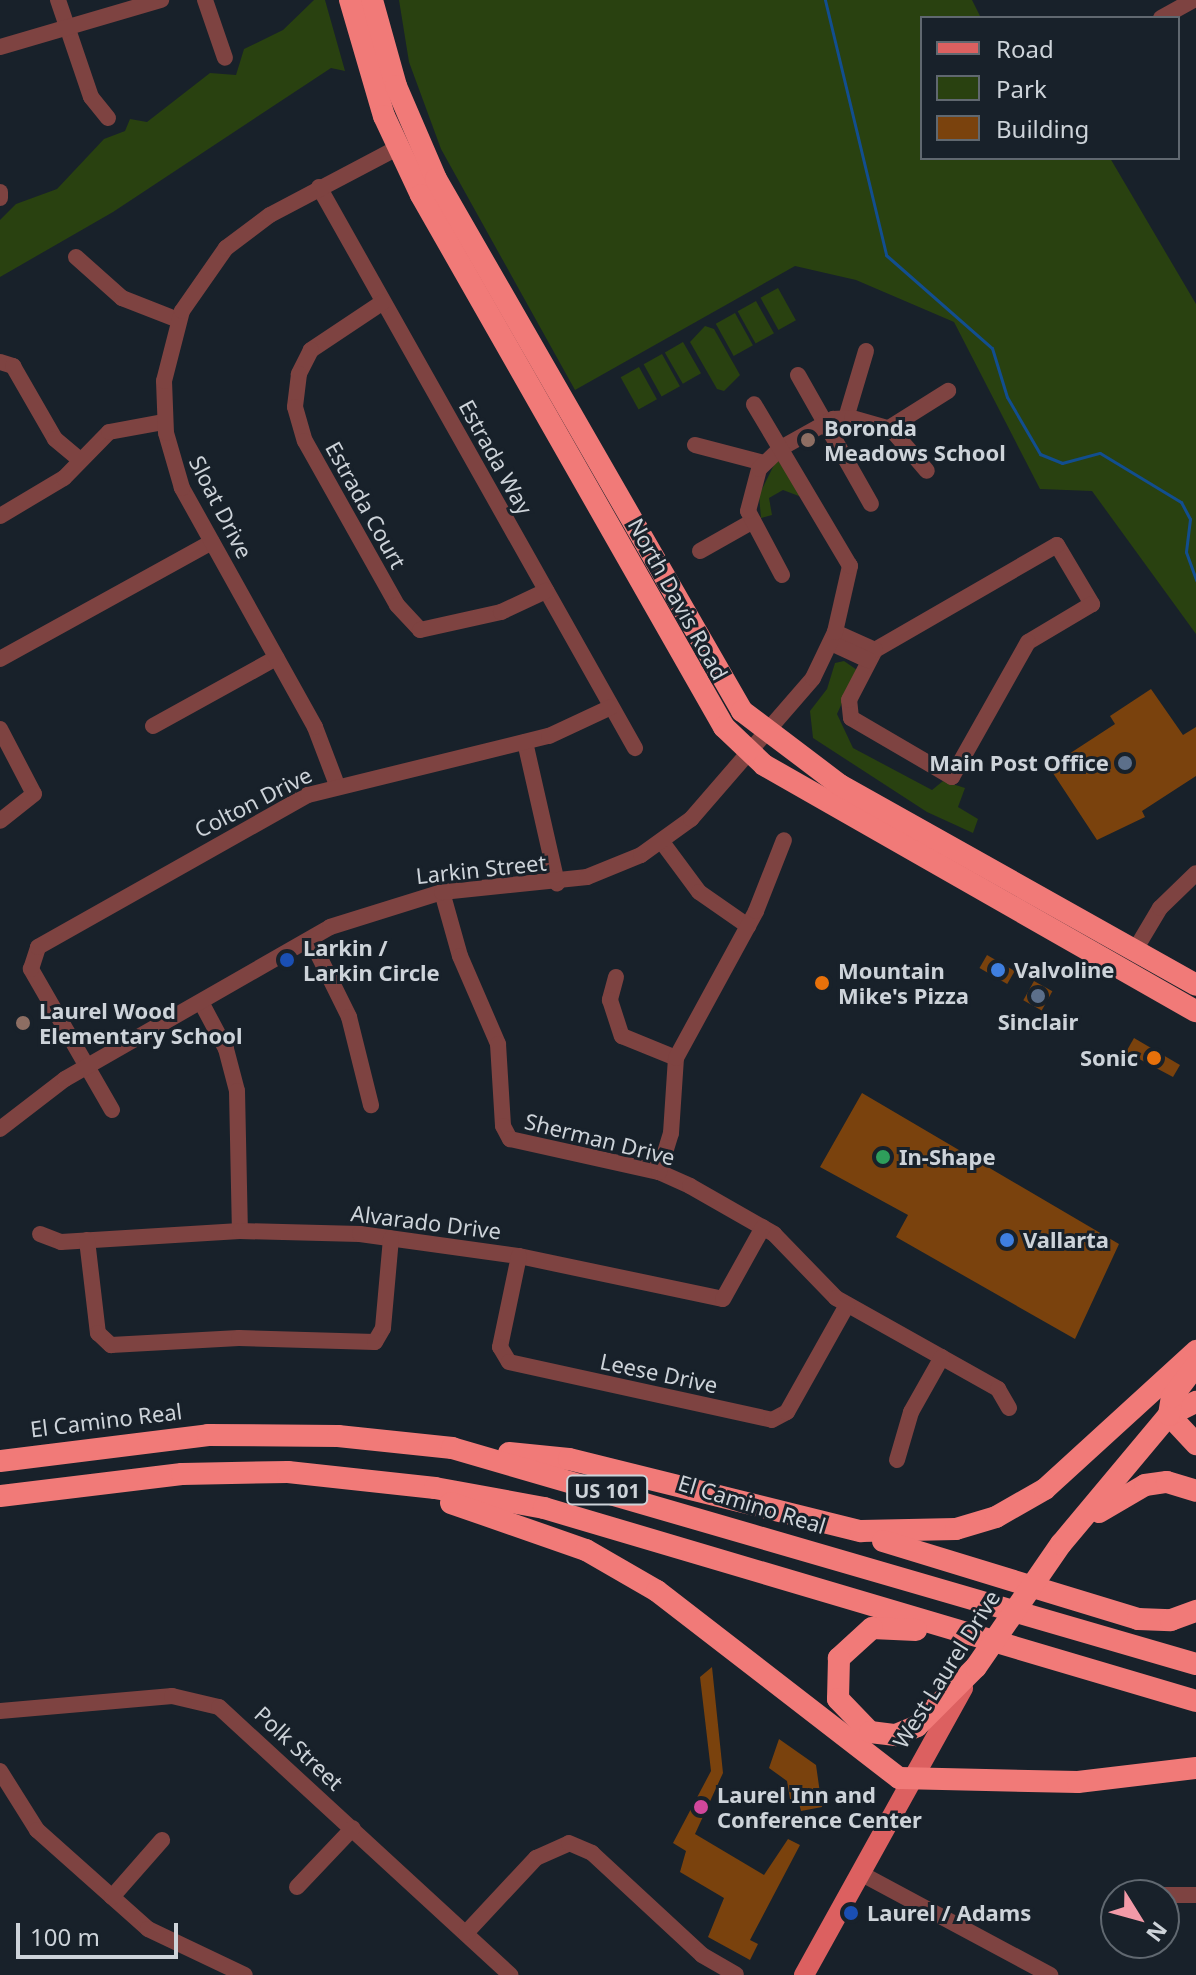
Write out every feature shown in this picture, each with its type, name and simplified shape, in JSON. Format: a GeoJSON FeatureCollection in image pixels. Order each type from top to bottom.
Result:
{"type":"FeatureCollection","features":[{"type":"Feature","properties":{"kind":"highway","name":"North Davis Road"},"geometry":{"type":"LineString","coordinates":[[350,0],[397,148],[703,698],[750,753],[1196,1011]]}},
{"type":"Feature","properties":{"kind":"highway","name":"North Davis Road"},"geometry":{"type":"LineString","coordinates":[[372,0],[396,86],[436,179],[721,682],[767,735],[840,785],[1196,985]]}},
{"type":"Feature","properties":{"kind":"highway"},"geometry":{"type":"LineString","coordinates":[[824,1523],[913,1534],[996,1517],[1084,1458],[1196,1351]]}},
{"type":"Feature","properties":{"kind":"highway","name":"West Laurel Drive"},"geometry":{"type":"LineString","coordinates":[[1169,1415],[1172,1397],[1196,1365]]}},
{"type":"Feature","properties":{"kind":"highway","name":"West Laurel Drive"},"geometry":{"type":"LineString","coordinates":[[976,1667],[1061,1544],[1169,1415],[1196,1402]]}},
{"type":"Feature","properties":{"kind":"highway"},"geometry":{"type":"LineString","coordinates":[[1169,1415],[1196,1444]]}},
{"type":"Feature","properties":{"kind":"highway","name":"El Camino Real"},"geometry":{"type":"LineString","coordinates":[[0,1461],[208,1435],[338,1436],[452,1448],[1196,1664]]}},
{"type":"Feature","properties":{"kind":"highway"},"geometry":{"type":"LineString","coordinates":[[452,1448],[569,1459],[824,1523],[1138,1619],[1171,1620],[1196,1611]]}},
{"type":"Feature","properties":{"kind":"highway","name":"US 101"},"geometry":{"type":"LineString","coordinates":[[0,1496],[182,1474],[288,1472],[360,1479],[544,1508],[1196,1701]]}},
{"type":"Feature","properties":{"kind":"highway"},"geometry":{"type":"LineString","coordinates":[[360,1479],[441,1500],[586,1550],[657,1591],[908,1780],[1078,1782],[1196,1768]]}},
{"type":"Feature","properties":{"kind":"highway"},"geometry":{"type":"LineString","coordinates":[[1061,1544],[1134,1488],[1167,1482],[1196,1491]]}},
{"type":"Feature","properties":{"kind":"highway"},"geometry":{"type":"LineString","coordinates":[[976,1667],[924,1720],[896,1735],[855,1723],[835,1689],[844,1650],[862,1633],[883,1626],[1024,1650]]}},
{"type":"Feature","properties":{"kind":"main road","name":"West Laurel Drive"},"geometry":{"type":"LineString","coordinates":[[804,1975],[908,1780],[976,1667]]}},
{"type":"Feature","properties":{"kind":"street"},"geometry":{"type":"LineString","coordinates":[[58,0],[91,97],[108,118]]}},
{"type":"Feature","properties":{"kind":"street"},"geometry":{"type":"LineString","coordinates":[[0,47],[66,25],[161,0]]}},
{"type":"Feature","properties":{"kind":"street"},"geometry":{"type":"LineString","coordinates":[[205,0],[225,58]]}},
{"type":"Feature","properties":{"kind":"street"},"geometry":{"type":"LineString","coordinates":[[1165,16],[1194,0]]}},
{"type":"Feature","properties":{"kind":"street","name":"Sloat Drive"},"geometry":{"type":"LineString","coordinates":[[337,785],[321,739],[176,475],[164,422],[166,369],[178,320],[202,276],[234,240],[319,187],[397,148]]}},
{"type":"Feature","properties":{"kind":"street","name":"Estrada Way"},"geometry":{"type":"LineString","coordinates":[[319,187],[635,748]]}},
{"type":"Feature","properties":{"kind":"street"},"geometry":{"type":"LineString","coordinates":[[76,257],[122,298],[178,320]]}},
{"type":"Feature","properties":{"kind":"street","name":"Estrada Court"},"geometry":{"type":"LineString","coordinates":[[383,302],[311,350],[299,374],[295,407],[305,441],[397,605],[420,630],[501,612],[546,591]]}},
{"type":"Feature","properties":{"kind":"street"},"geometry":{"type":"LineString","coordinates":[[846,418],[866,351]]}},
{"type":"Feature","properties":{"kind":"street"},"geometry":{"type":"LineString","coordinates":[[0,362],[13,366],[55,439],[79,459]]}},
{"type":"Feature","properties":{"kind":"street"},"geometry":{"type":"LineString","coordinates":[[798,375],[871,504]]}},
{"type":"Feature","properties":{"kind":"street"},"geometry":{"type":"LineString","coordinates":[[889,428],[948,391]]}},
{"type":"Feature","properties":{"kind":"street"},"geometry":{"type":"LineString","coordinates":[[754,404],[781,448]]}},
{"type":"Feature","properties":{"kind":"street"},"geometry":{"type":"LineString","coordinates":[[782,575],[748,511],[764,463],[781,448],[825,423],[846,418],[889,428],[927,471]]}},
{"type":"Feature","properties":{"kind":"street"},"geometry":{"type":"LineString","coordinates":[[0,516],[58,483],[109,432],[164,422]]}},
{"type":"Feature","properties":{"kind":"street"},"geometry":{"type":"LineString","coordinates":[[695,445],[764,463]]}},
{"type":"Feature","properties":{"kind":"street","name":"Larkin Street"},"geometry":{"type":"LineString","coordinates":[[0,1129],[88,1066],[360,915],[442,892],[557,883],[611,869],[662,842],[767,735],[806,689],[833,638],[850,566],[781,448]]}},
{"type":"Feature","properties":{"kind":"street"},"geometry":{"type":"LineString","coordinates":[[700,551],[753,521]]}},
{"type":"Feature","properties":{"kind":"street"},"geometry":{"type":"LineString","coordinates":[[0,659],[212,542]]}},
{"type":"Feature","properties":{"kind":"street"},"geometry":{"type":"LineString","coordinates":[[1057,545],[1092,604],[1028,642],[952,777],[851,718],[849,700],[871,655],[1057,545]]}},
{"type":"Feature","properties":{"kind":"street"},"geometry":{"type":"LineString","coordinates":[[833,638],[871,655]]}},
{"type":"Feature","properties":{"kind":"street"},"geometry":{"type":"LineString","coordinates":[[153,726],[276,658]]}},
{"type":"Feature","properties":{"kind":"street","name":"Colton Drive"},"geometry":{"type":"LineString","coordinates":[[88,1066],[29,960],[43,945],[268,815],[337,785],[525,742],[611,707]]}},
{"type":"Feature","properties":{"kind":"street"},"geometry":{"type":"LineString","coordinates":[[0,729],[34,794],[0,821]]}},
{"type":"Feature","properties":{"kind":"street"},"geometry":{"type":"LineString","coordinates":[[525,742],[557,883]]}},
{"type":"Feature","properties":{"kind":"street"},"geometry":{"type":"LineString","coordinates":[[659,1172],[671,1133],[676,1058],[748,926],[784,840]]}},
{"type":"Feature","properties":{"kind":"street"},"geometry":{"type":"LineString","coordinates":[[662,842],[699,892],[748,926]]}},
{"type":"Feature","properties":{"kind":"street"},"geometry":{"type":"LineString","coordinates":[[1135,950],[1160,908],[1196,873]]}},
{"type":"Feature","properties":{"kind":"street","name":"Sherman Drive"},"geometry":{"type":"LineString","coordinates":[[442,892],[460,956],[498,1044],[506,1135],[659,1172],[763,1227],[847,1305],[998,1389],[1009,1408]]}},
{"type":"Feature","properties":{"kind":"street"},"geometry":{"type":"LineString","coordinates":[[311,940],[349,1017],[371,1105]]}},
{"type":"Feature","properties":{"kind":"street"},"geometry":{"type":"LineString","coordinates":[[616,977],[610,1000],[622,1036],[676,1058]]}},
{"type":"Feature","properties":{"kind":"street"},"geometry":{"type":"LineString","coordinates":[[201,1002],[226,1049],[237,1091],[240,1231]]}},
{"type":"Feature","properties":{"kind":"street"},"geometry":{"type":"LineString","coordinates":[[88,1066],[112,1110]]}},
{"type":"Feature","properties":{"kind":"street","name":"Alvarado Drive"},"geometry":{"type":"LineString","coordinates":[[40,1234],[55,1241],[240,1231],[391,1238],[519,1256],[723,1299],[763,1227]]}},
{"type":"Feature","properties":{"kind":"street"},"geometry":{"type":"LineString","coordinates":[[87,1240],[98,1333],[111,1345],[239,1338],[375,1342],[383,1328],[391,1238]]}},
{"type":"Feature","properties":{"kind":"street","name":"Leese Drive"},"geometry":{"type":"LineString","coordinates":[[519,1256],[500,1347],[505,1359],[767,1419],[787,1412],[847,1305]]}},
{"type":"Feature","properties":{"kind":"street"},"geometry":{"type":"LineString","coordinates":[[897,1460],[911,1412],[942,1357]]}},
{"type":"Feature","properties":{"kind":"street","name":"Polk Street"},"geometry":{"type":"LineString","coordinates":[[0,1711],[172,1696],[206,1701],[231,1715],[510,1975]]}},
{"type":"Feature","properties":{"kind":"street"},"geometry":{"type":"LineString","coordinates":[[0,1771],[31,1823],[112,1897],[166,1941],[245,1975]]}},
{"type":"Feature","properties":{"kind":"street"},"geometry":{"type":"LineString","coordinates":[[297,1887],[353,1828]]}},
{"type":"Feature","properties":{"kind":"street"},"geometry":{"type":"LineString","coordinates":[[112,1897],[162,1840]]}},
{"type":"Feature","properties":{"kind":"street"},"geometry":{"type":"LineString","coordinates":[[466,1933],[536,1858],[569,1843],[592,1853],[702,1955],[736,1975]]}},
{"type":"Feature","properties":{"kind":"street"},"geometry":{"type":"LineString","coordinates":[[860,1873],[1050,1975]]}},
{"type":"Feature","properties":{"kind":"green space"},"geometry":{"type":"Polygon","coordinates":[[[314,0],[325,0],[345,71],[331,68],[113,212],[0,277],[0,220],[16,204],[57,189],[104,139],[125,131],[130,119],[147,122],[210,73],[236,75],[244,49],[283,30],[314,0]]]}},
{"type":"Feature","properties":{"kind":"green space"},"geometry":{"type":"Polygon","coordinates":[[[399,0],[972,0],[980,16],[920,16],[920,160],[1111,160],[1196,304],[1196,634],[1092,491],[1040,489],[954,322],[856,280],[795,266],[575,390],[441,149],[409,62],[399,0]]]}},
{"type":"Feature","properties":{"kind":"green space"},"geometry":{"type":"Polygon","coordinates":[[[778,288],[796,320],[778,330],[761,298],[778,288]]]}},
{"type":"Feature","properties":{"kind":"green space"},"geometry":{"type":"Polygon","coordinates":[[[756,301],[774,333],[756,344],[738,311],[756,301]]]}},
{"type":"Feature","properties":{"kind":"green space"},"geometry":{"type":"Polygon","coordinates":[[[735,313],[753,345],[734,356],[716,324],[735,313]]]}},
{"type":"Feature","properties":{"kind":"green space"},"geometry":{"type":"Polygon","coordinates":[[[705,326],[714,329],[740,375],[724,391],[717,389],[690,342],[705,326]]]}},
{"type":"Feature","properties":{"kind":"green space"},"geometry":{"type":"Polygon","coordinates":[[[683,342],[701,373],[683,384],[665,352],[683,342]]]}},
{"type":"Feature","properties":{"kind":"green space"},"geometry":{"type":"Polygon","coordinates":[[[662,354],[680,386],[662,397],[644,364],[662,354]]]}},
{"type":"Feature","properties":{"kind":"green space"},"geometry":{"type":"Polygon","coordinates":[[[639,367],[657,399],[639,410],[621,377],[639,367]]]}},
{"type":"Feature","properties":{"kind":"green space"},"geometry":{"type":"Polygon","coordinates":[[[777,459],[804,498],[783,490],[769,498],[772,515],[761,518],[759,495],[777,459]]]}},
{"type":"Feature","properties":{"kind":"green space"},"geometry":{"type":"Polygon","coordinates":[[[844,661],[857,670],[837,714],[853,748],[932,790],[943,781],[965,788],[958,807],[978,819],[973,833],[927,812],[813,738],[810,711],[827,689],[835,663],[844,661]]]}},
{"type":"Feature","properties":{"kind":"building","name":"Main Post Office"},"geometry":{"type":"Polygon","coordinates":[[[1151,689],[1183,735],[1196,727],[1196,776],[1142,811],[1145,817],[1097,840],[1049,767],[1115,724],[1110,716],[1151,689]]]}},
{"type":"Feature","properties":{"kind":"building","name":"Valvoline"},"geometry":{"type":"Polygon","coordinates":[[[987,955],[1015,971],[1007,984],[980,968],[987,955]]]}},
{"type":"Feature","properties":{"kind":"building","name":"Sinclair"},"geometry":{"type":"Polygon","coordinates":[[[1034,981],[1052,991],[1042,1010],[1023,1000],[1034,981]]]}},
{"type":"Feature","properties":{"kind":"building","name":"Sonic"},"geometry":{"type":"Polygon","coordinates":[[[1134,1038],[1180,1065],[1173,1077],[1126,1052],[1134,1038]]]}},
{"type":"Feature","properties":{"kind":"building","name":"Vallarta"},"geometry":{"type":"Polygon","coordinates":[[[862,1093],[1119,1244],[1075,1339],[896,1237],[908,1215],[820,1167],[862,1093]]]}},
{"type":"Feature","properties":{"kind":"building","name":"Laurel Inn and Conference Center"},"geometry":{"type":"Polygon","coordinates":[[[712,1667],[723,1773],[695,1834],[764,1875],[788,1839],[800,1845],[750,1940],[758,1944],[750,1960],[708,1937],[724,1898],[680,1872],[686,1851],[673,1843],[711,1771],[700,1677],[712,1667]]]}},
{"type":"Feature","properties":{"kind":"building"},"geometry":{"type":"Polygon","coordinates":[[[779,1739],[816,1765],[822,1807],[801,1811],[799,1803],[791,1805],[787,1781],[769,1768],[779,1739]]]}},
{"type":"Feature","properties":{"kind":"waterway"},"geometry":{"type":"LineString","coordinates":[[825,0],[886,255],[992,348],[1007,397],[1040,454],[1062,463],[1100,453],[1181,502],[1190,519],[1186,552],[1196,580]]}},
{"type":"Feature","properties":{"kind":"place","name":"Boronda Meadows School"},"geometry":{"type":"Point","coordinates":[808,440]}},
{"type":"Feature","properties":{"kind":"place","name":"Main Post Office"},"geometry":{"type":"Point","coordinates":[1125,763]}},
{"type":"Feature","properties":{"kind":"place","name":"Larkin / Larkin Circle"},"geometry":{"type":"Point","coordinates":[287,960]}},
{"type":"Feature","properties":{"kind":"place","name":"Valvoline"},"geometry":{"type":"Point","coordinates":[998,970]}},
{"type":"Feature","properties":{"kind":"place","name":"Mountain Mike's Pizza"},"geometry":{"type":"Point","coordinates":[822,983]}},
{"type":"Feature","properties":{"kind":"place","name":"Sinclair"},"geometry":{"type":"Point","coordinates":[1038,996]}},
{"type":"Feature","properties":{"kind":"place","name":"Laurel Wood Elementary School"},"geometry":{"type":"Point","coordinates":[23,1023]}},
{"type":"Feature","properties":{"kind":"place","name":"Sonic"},"geometry":{"type":"Point","coordinates":[1154,1058]}},
{"type":"Feature","properties":{"kind":"place","name":"In-Shape"},"geometry":{"type":"Point","coordinates":[883,1157]}},
{"type":"Feature","properties":{"kind":"place","name":"Vallarta"},"geometry":{"type":"Point","coordinates":[1007,1240]}},
{"type":"Feature","properties":{"kind":"place","name":"Laurel Inn and Conference Center"},"geometry":{"type":"Point","coordinates":[701,1807]}},
{"type":"Feature","properties":{"kind":"place","name":"Laurel / Adams"},"geometry":{"type":"Point","coordinates":[851,1913]}}]}
